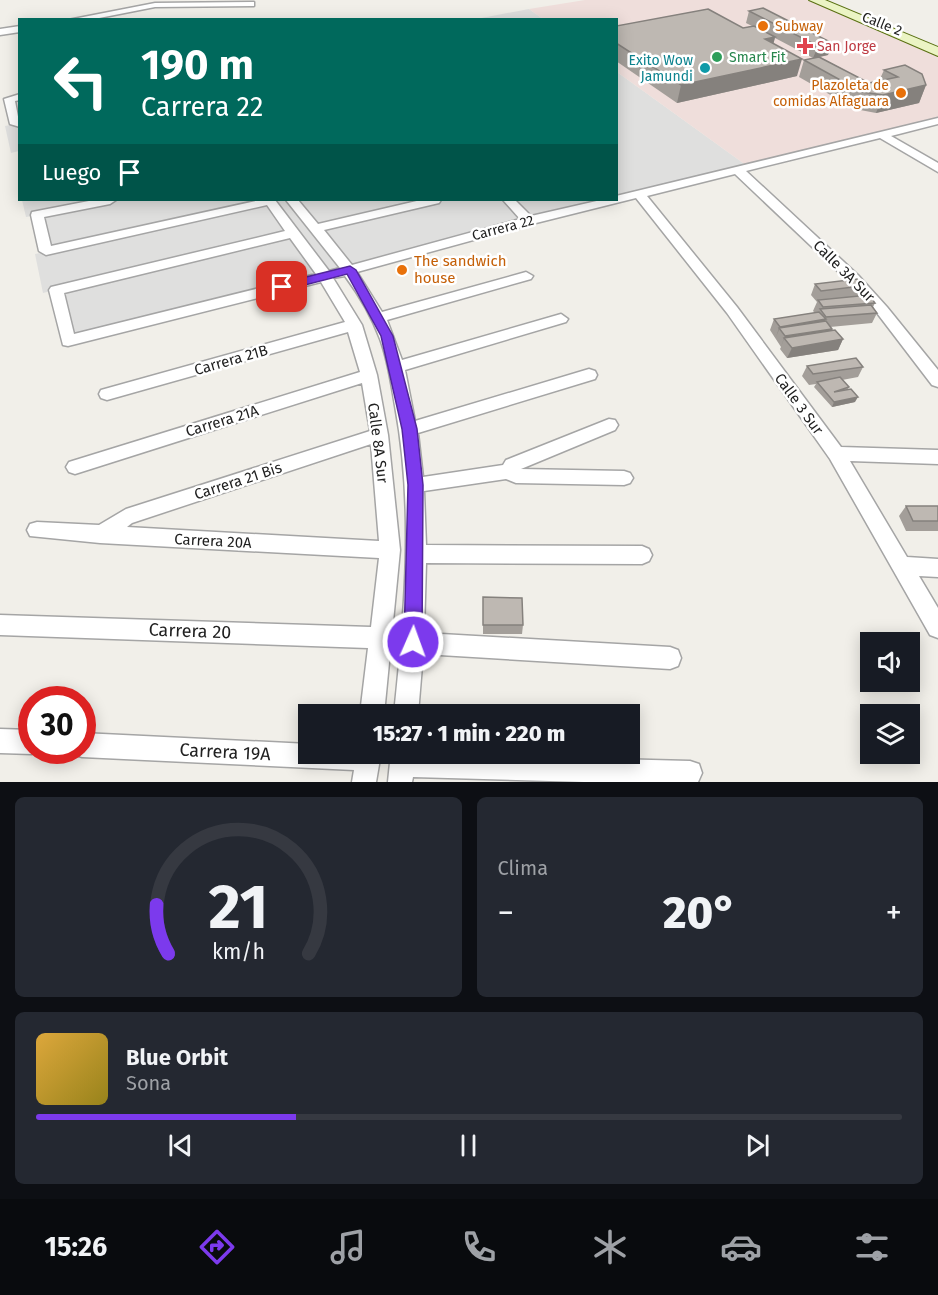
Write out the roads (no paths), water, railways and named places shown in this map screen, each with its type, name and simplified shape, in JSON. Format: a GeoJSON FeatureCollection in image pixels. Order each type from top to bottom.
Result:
{"type":"FeatureCollection","features":[{"type":"Feature","properties":{"kind":"main road","name":"Calle 2"},"geometry":{"type":"LineString","coordinates":[[814,0],[938,52]]}},
{"type":"Feature","properties":{"kind":"main road","name":"Calle 2"},"geometry":{"type":"LineString","coordinates":[[826,0],[938,46]]}},
{"type":"Feature","properties":{"kind":"street"},"geometry":{"type":"LineString","coordinates":[[80,18],[143,3],[251,4]]}},
{"type":"Feature","properties":{"kind":"street"},"geometry":{"type":"LineString","coordinates":[[143,3],[153,13]]}},
{"type":"Feature","properties":{"kind":"street"},"geometry":{"type":"LineString","coordinates":[[0,32],[18,29]]}},
{"type":"Feature","properties":{"kind":"street"},"geometry":{"type":"LineString","coordinates":[[18,97],[9,99],[15,124],[18,124]]}},
{"type":"Feature","properties":{"kind":"street","name":"Carrera 22"},"geometry":{"type":"LineString","coordinates":[[618,199],[935,124]]}},
{"type":"Feature","properties":{"kind":"street"},"geometry":{"type":"LineString","coordinates":[[882,135],[938,168]]}},
{"type":"Feature","properties":{"kind":"street","name":"Calle 3A Sur"},"geometry":{"type":"LineString","coordinates":[[739,171],[853,278],[882,310],[938,381]]}},
{"type":"Feature","properties":{"kind":"street","name":"Calle 3 Sur"},"geometry":{"type":"LineString","coordinates":[[639,194],[732,310],[836,454],[938,628]]}},
{"type":"Feature","properties":{"kind":"street"},"geometry":{"type":"LineString","coordinates":[[105,201],[37,215],[46,251],[265,201]]}},
{"type":"Feature","properties":{"kind":"street","name":"Calle 8A Sur"},"geometry":{"type":"LineString","coordinates":[[270,201],[325,276],[354,325],[369,375],[379,435],[390,550],[373,704]]}},
{"type":"Feature","properties":{"kind":"street","name":"Calle 8A Sur"},"geometry":{"type":"LineString","coordinates":[[293,201],[350,270],[387,336],[396,367],[410,429],[416,485],[413,642],[407,704]]}},
{"type":"Feature","properties":{"kind":"street"},"geometry":{"type":"LineString","coordinates":[[316,228],[431,201]]}},
{"type":"Feature","properties":{"kind":"street"},"geometry":{"type":"LineString","coordinates":[[510,201],[528,221]]}},
{"type":"Feature","properties":{"kind":"street","name":"Carrera 22"},"geometry":{"type":"LineString","coordinates":[[294,233],[56,290],[68,341],[610,201]]}},
{"type":"Feature","properties":{"kind":"street"},"geometry":{"type":"LineString","coordinates":[[378,318],[526,276]]}},
{"type":"Feature","properties":{"kind":"street"},"geometry":{"type":"LineString","coordinates":[[396,367],[561,319]]}},
{"type":"Feature","properties":{"kind":"street","name":"Carrera 21B"},"geometry":{"type":"LineString","coordinates":[[107,394],[354,325]]}},
{"type":"Feature","properties":{"kind":"street","name":"Carrera 21A"},"geometry":{"type":"LineString","coordinates":[[75,467],[369,375]]}},
{"type":"Feature","properties":{"kind":"street"},"geometry":{"type":"LineString","coordinates":[[410,429],[589,375]]}},
{"type":"Feature","properties":{"kind":"street"},"geometry":{"type":"LineString","coordinates":[[509,471],[512,465],[609,425]]}},
{"type":"Feature","properties":{"kind":"street","name":"Carrera 21 Bis"},"geometry":{"type":"LineString","coordinates":[[100,535],[126,518],[379,435]]}},
{"type":"Feature","properties":{"kind":"street"},"geometry":{"type":"LineString","coordinates":[[836,454],[938,457]]}},
{"type":"Feature","properties":{"kind":"street"},"geometry":{"type":"LineString","coordinates":[[416,485],[509,471],[516,476],[624,478]]}},
{"type":"Feature","properties":{"kind":"street","name":"Carrera 20A"},"geometry":{"type":"LineString","coordinates":[[36,530],[390,550]]}},
{"type":"Feature","properties":{"kind":"street"},"geometry":{"type":"LineString","coordinates":[[416,554],[642,555]]}},
{"type":"Feature","properties":{"kind":"street"},"geometry":{"type":"LineString","coordinates":[[903,567],[938,568]]}},
{"type":"Feature","properties":{"kind":"street","name":"Carrera 20"},"geometry":{"type":"LineString","coordinates":[[0,625],[379,638]]}},
{"type":"Feature","properties":{"kind":"street"},"geometry":{"type":"LineString","coordinates":[[413,642],[670,658]]}},
{"type":"Feature","properties":{"kind":"street"},"geometry":{"type":"LineString","coordinates":[[0,741],[18,742]]}},
{"type":"Feature","properties":{"kind":"street","name":"Carrera 19A"},"geometry":{"type":"LineString","coordinates":[[96,746],[367,765]]}},
{"type":"Feature","properties":{"kind":"street"},"geometry":{"type":"LineString","coordinates":[[401,766],[690,773]]}},
{"type":"Feature","properties":{"kind":"place","name":"Subway"},"geometry":{"type":"Point","coordinates":[763,26]}},
{"type":"Feature","properties":{"kind":"place","name":"San Jorge"},"geometry":{"type":"Point","coordinates":[805,46]}},
{"type":"Feature","properties":{"kind":"place","name":"Smart Fit"},"geometry":{"type":"Point","coordinates":[717,57]}},
{"type":"Feature","properties":{"kind":"place","name":"Exito Wow Jamundi"},"geometry":{"type":"Point","coordinates":[705,68]}},
{"type":"Feature","properties":{"kind":"place","name":"Plazoleta de comidas Alfaguara"},"geometry":{"type":"Point","coordinates":[901,93]}},
{"type":"Feature","properties":{"kind":"place","name":"The sandwich house"},"geometry":{"type":"Point","coordinates":[402,270]}}]}
